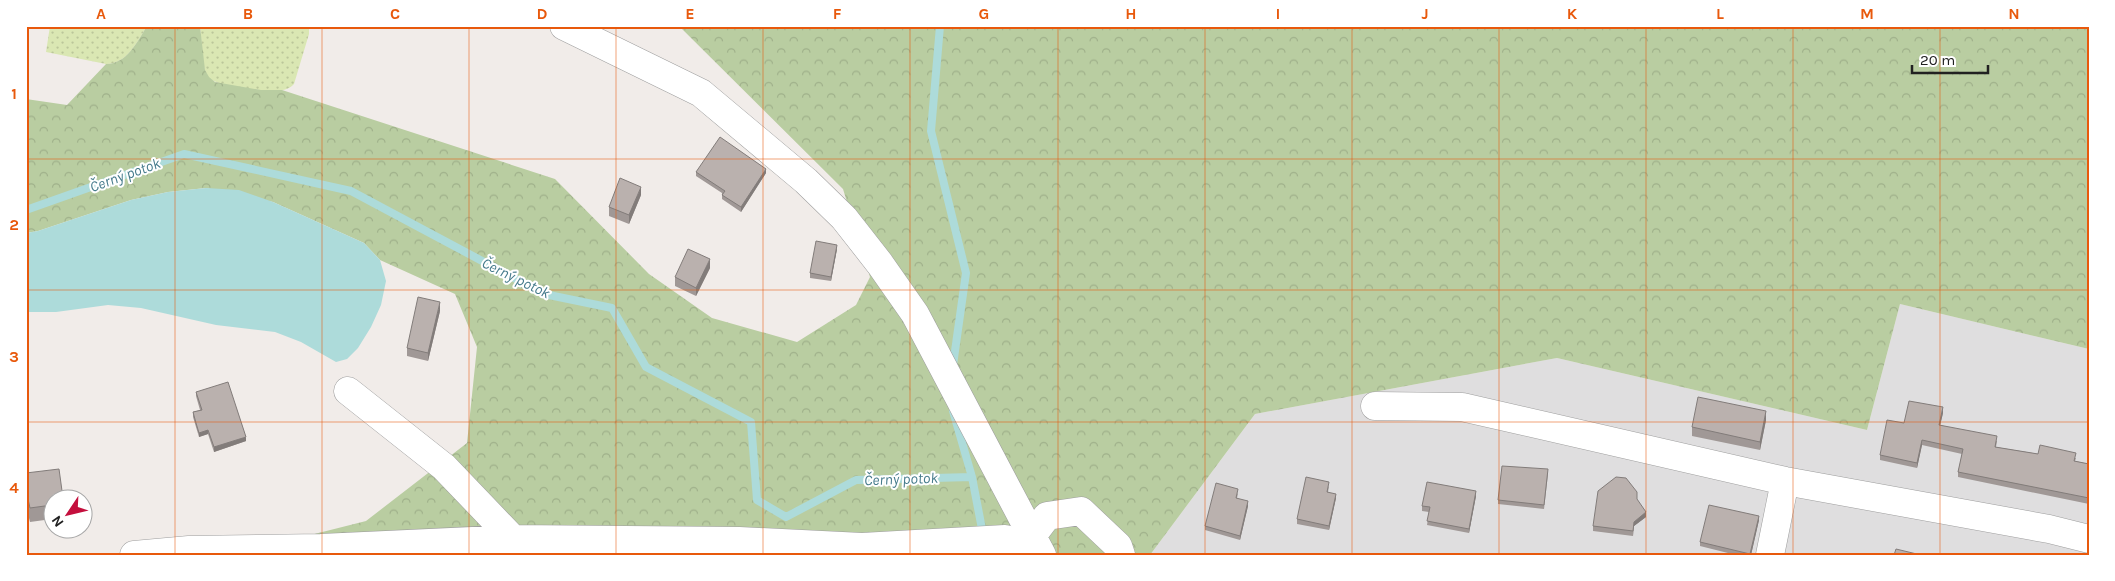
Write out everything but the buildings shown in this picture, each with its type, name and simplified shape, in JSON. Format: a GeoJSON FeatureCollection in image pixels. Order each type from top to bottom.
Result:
{"type":"FeatureCollection","features":[{"type":"Feature","properties":{"kind":"street"},"geometry":{"type":"LineString","coordinates":[[564,26],[701,93],[806,181],[844,218],[880,264],[915,314],[1037,546]]}},
{"type":"Feature","properties":{"kind":"street"},"geometry":{"type":"LineString","coordinates":[[348,391],[444,467],[512,539]]}},
{"type":"Feature","properties":{"kind":"street"},"geometry":{"type":"LineString","coordinates":[[1375,406],[1462,407],[1785,481],[2049,529],[2089,539]]}},
{"type":"Feature","properties":{"kind":"street"},"geometry":{"type":"LineString","coordinates":[[1770,555],[1785,481]]}},
{"type":"Feature","properties":{"kind":"street"},"geometry":{"type":"LineString","coordinates":[[1037,546],[1047,516],[1081,511],[1118,546],[1121,555]]}},
{"type":"Feature","properties":{"kind":"street"},"geometry":{"type":"LineString","coordinates":[[134,555],[188,550],[322,548],[512,539],[739,541],[862,547],[1005,539],[1037,546]]}},
{"type":"Feature","properties":{"kind":"shaded area"},"geometry":{"type":"Polygon","coordinates":[[[1900,304],[2089,349],[2089,555],[1150,555],[1255,414],[1557,358],[1867,430],[1900,304]]]}},
{"type":"Feature","properties":{"kind":"green space"},"geometry":{"type":"Polygon","coordinates":[[[50,26],[147,26],[126,56],[113,63],[106,64],[46,52],[50,26]]]}},
{"type":"Feature","properties":{"kind":"green space"},"geometry":{"type":"Polygon","coordinates":[[[147,26],[200,26],[205,70],[215,82],[261,90],[282,90],[555,179],[649,274],[712,318],[797,342],[856,305],[870,277],[843,189],[679,26],[2089,26],[2089,349],[1900,304],[1867,430],[1557,358],[1255,414],[1150,555],[231,555],[366,521],[467,443],[477,347],[455,294],[380,260],[364,243],[273,202],[206,188],[168,192],[131,200],[38,231],[26,233],[26,99],[67,105],[106,64],[113,63],[126,56],[147,26]]]}},
{"type":"Feature","properties":{"kind":"green space"},"geometry":{"type":"Polygon","coordinates":[[[200,26],[309,26],[309,34],[294,84],[284,90],[264,90],[242,88],[213,81],[208,77],[204,66],[200,26]]]}},
{"type":"Feature","properties":{"kind":"water"},"geometry":{"type":"Polygon","coordinates":[[[206,188],[239,190],[273,202],[364,243],[380,260],[386,281],[381,305],[371,327],[358,348],[347,359],[336,362],[301,342],[275,332],[216,325],[141,308],[108,305],[56,312],[26,312],[26,233],[38,231],[131,200],[168,192],[206,188]]]}},
{"type":"Feature","properties":{"kind":"waterway"},"geometry":{"type":"LineString","coordinates":[[940,26],[931,131],[966,273],[953,365]]}},
{"type":"Feature","properties":{"kind":"waterway","name":"Černý potok"},"geometry":{"type":"LineString","coordinates":[[26,210],[184,154],[351,191],[544,294],[612,308],[646,367],[751,422],[757,500],[786,517],[856,480],[972,477],[987,555]]}},
{"type":"Feature","properties":{"kind":"waterway"},"geometry":{"type":"LineString","coordinates":[[953,411],[972,477]]}}]}
